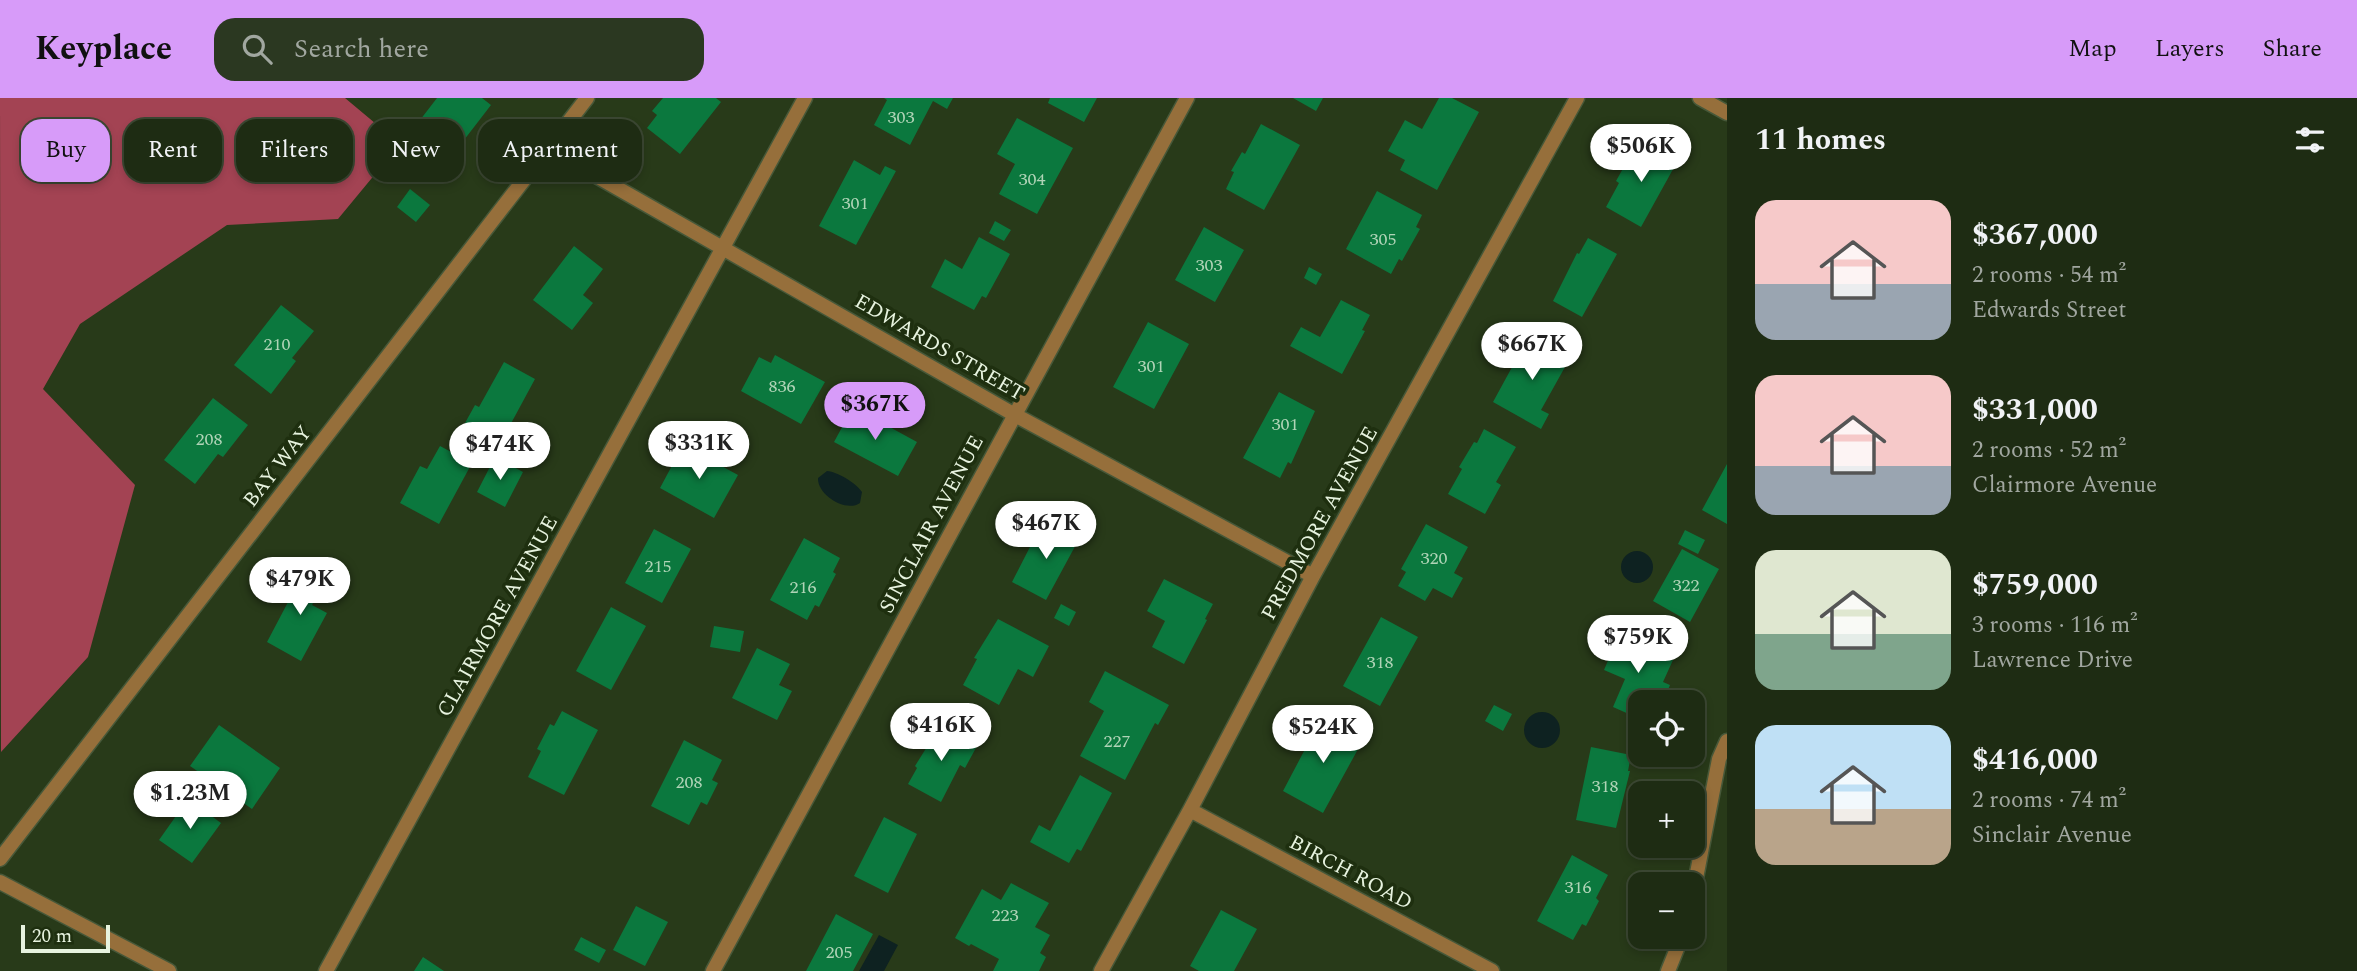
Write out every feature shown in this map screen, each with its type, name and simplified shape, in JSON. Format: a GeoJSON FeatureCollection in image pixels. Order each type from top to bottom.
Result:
{"type":"FeatureCollection","features":[{"type":"Feature","properties":{"kind":"street","name":"BAY WAY"},"geometry":{"type":"LineString","coordinates":[[571,119],[587,98]]}},
{"type":"Feature","properties":{"kind":"street","name":"CLAIRMORE AVENUE"},"geometry":{"type":"LineString","coordinates":[[326,971],[805,98]]}},
{"type":"Feature","properties":{"kind":"street","name":"SINCLAIR AVENUE"},"geometry":{"type":"LineString","coordinates":[[713,971],[1187,98]]}},
{"type":"Feature","properties":{"kind":"street","name":"PREDMORE AVENUE"},"geometry":{"type":"LineString","coordinates":[[1101,971],[1190,810],[1313,576],[1577,98]]}},
{"type":"Feature","properties":{"kind":"street"},"geometry":{"type":"LineString","coordinates":[[1700,98],[1727,113]]}},
{"type":"Feature","properties":{"kind":"street","name":"BAY WAY"},"geometry":{"type":"LineString","coordinates":[[0,859],[523,182]]}},
{"type":"Feature","properties":{"kind":"street","name":"EDWARDS STREET"},"geometry":{"type":"LineString","coordinates":[[608,182],[1015,415],[1313,576]]}},
{"type":"Feature","properties":{"kind":"street"},"geometry":{"type":"LineString","coordinates":[[1697,872],[1719,759],[1727,741]]}},
{"type":"Feature","properties":{"kind":"street","name":"BIRCH ROAD"},"geometry":{"type":"LineString","coordinates":[[1190,810],[1492,971]]}},
{"type":"Feature","properties":{"kind":"street"},"geometry":{"type":"LineString","coordinates":[[0,882],[169,971]]}},
{"type":"Feature","properties":{"kind":"street"},"geometry":{"type":"LineString","coordinates":[[1668,971],[1677,949]]}},
{"type":"Feature","properties":{"kind":"shaded area"},"geometry":{"type":"Polygon","coordinates":[[[0,98],[345,98],[370,119],[367,119],[369,182],[338,219],[227,225],[80,324],[43,389],[135,485],[88,657],[1,752],[0,98]]]}},
{"type":"Feature","properties":{"kind":"water"},"geometry":{"type":"Polygon","coordinates":[[[827,471],[841,476],[859,489],[862,492],[860,503],[847,506],[827,496],[818,478],[827,471]]]}},
{"type":"Feature","properties":{"kind":"water"},"geometry":{"type":"Polygon","coordinates":[[[1637,551],[1649,555],[1653,567],[1649,579],[1637,583],[1625,579],[1621,567],[1625,555],[1637,551]]]}},
{"type":"Feature","properties":{"kind":"water"},"geometry":{"type":"Polygon","coordinates":[[[1542,712],[1555,717],[1560,730],[1555,743],[1542,748],[1529,743],[1524,730],[1529,717],[1542,712]]]}},
{"type":"Feature","properties":{"kind":"water"},"geometry":{"type":"Polygon","coordinates":[[[879,935],[898,945],[884,971],[859,971],[879,935]]]}},
{"type":"Feature","properties":{"kind":"building"},"geometry":{"type":"Polygon","coordinates":[[[437,98],[482,98],[491,105],[464,140],[464,119],[421,119],[437,98]]]}},
{"type":"Feature","properties":{"kind":"building"},"geometry":{"type":"Polygon","coordinates":[[[663,98],[716,98],[721,102],[680,154],[647,128],[657,115],[652,111],[663,98]]]}},
{"type":"Feature","properties":{"kind":"building"},"geometry":{"type":"Polygon","coordinates":[[[884,98],[953,98],[947,109],[933,101],[910,145],[874,125],[887,100],[884,98]]]}},
{"type":"Feature","properties":{"kind":"building"},"geometry":{"type":"Polygon","coordinates":[[[1050,98],[1097,98],[1084,122],[1048,103],[1050,98]]]}},
{"type":"Feature","properties":{"kind":"building"},"geometry":{"type":"Polygon","coordinates":[[[1293,98],[1323,98],[1316,111],[1293,98]]]}},
{"type":"Feature","properties":{"kind":"building"},"geometry":{"type":"Polygon","coordinates":[[[1439,98],[1452,98],[1479,112],[1437,190],[1400,170],[1405,160],[1388,151],[1405,120],[1422,129],[1439,98]]]}},
{"type":"Feature","properties":{"kind":"building"},"geometry":{"type":"Polygon","coordinates":[[[1017,118],[1073,148],[1037,214],[999,194],[1015,164],[997,154],[1017,118]]]}},
{"type":"Feature","properties":{"kind":"building"},"geometry":{"type":"Polygon","coordinates":[[[1261,124],[1300,145],[1264,210],[1226,189],[1234,172],[1231,171],[1242,152],[1245,154],[1261,124]]]}},
{"type":"Feature","properties":{"kind":"building"},"geometry":{"type":"Polygon","coordinates":[[[1641,142],[1677,162],[1641,227],[1606,207],[1619,183],[1616,181],[1641,142]]]}},
{"type":"Feature","properties":{"kind":"building"},"geometry":{"type":"Polygon","coordinates":[[[854,160],[880,175],[885,166],[896,171],[856,245],[819,226],[854,160]]]}},
{"type":"Feature","properties":{"kind":"building"},"geometry":{"type":"Polygon","coordinates":[[[410,189],[430,205],[416,222],[397,207],[410,189]]]}},
{"type":"Feature","properties":{"kind":"building"},"geometry":{"type":"Polygon","coordinates":[[[1377,191],[1422,215],[1416,227],[1420,229],[1402,261],[1399,259],[1391,274],[1346,249],[1377,191]]]}},
{"type":"Feature","properties":{"kind":"building"},"geometry":{"type":"Polygon","coordinates":[[[995,221],[1011,230],[1004,241],[989,233],[995,221]]]}},
{"type":"Feature","properties":{"kind":"building"},"geometry":{"type":"Polygon","coordinates":[[[1204,227],[1244,250],[1215,302],[1175,280],[1204,227]]]}},
{"type":"Feature","properties":{"kind":"building"},"geometry":{"type":"Polygon","coordinates":[[[979,237],[1010,254],[986,298],[982,296],[974,310],[931,287],[945,259],[962,269],[979,237]]]}},
{"type":"Feature","properties":{"kind":"building"},"geometry":{"type":"Polygon","coordinates":[[[1588,238],[1617,254],[1582,317],[1553,301],[1577,253],[1579,254],[1588,238]]]}},
{"type":"Feature","properties":{"kind":"building"},"geometry":{"type":"Polygon","coordinates":[[[574,246],[603,269],[583,295],[593,303],[572,330],[533,300],[574,246]]]}},
{"type":"Feature","properties":{"kind":"building"},"geometry":{"type":"Polygon","coordinates":[[[1309,267],[1322,274],[1316,285],[1304,278],[1309,267]]]}},
{"type":"Feature","properties":{"kind":"building"},"geometry":{"type":"Polygon","coordinates":[[[1341,300],[1370,315],[1362,330],[1365,331],[1342,374],[1290,346],[1301,327],[1320,337],[1341,300]]]}},
{"type":"Feature","properties":{"kind":"building"},"geometry":{"type":"Polygon","coordinates":[[[281,305],[314,331],[292,358],[296,361],[271,394],[234,365],[281,305]]]}},
{"type":"Feature","properties":{"kind":"building"},"geometry":{"type":"Polygon","coordinates":[[[1148,322],[1189,344],[1154,409],[1113,387],[1148,322]]]}},
{"type":"Feature","properties":{"kind":"building"},"geometry":{"type":"Polygon","coordinates":[[[1529,336],[1570,358],[1541,410],[1549,414],[1541,429],[1493,402],[1529,336]]]}},
{"type":"Feature","properties":{"kind":"building"},"geometry":{"type":"Polygon","coordinates":[[[775,355],[825,382],[801,424],[741,391],[759,357],[771,363],[775,355]]]}},
{"type":"Feature","properties":{"kind":"building"},"geometry":{"type":"Polygon","coordinates":[[[504,362],[535,379],[501,442],[465,423],[475,405],[479,407],[504,362]]]}},
{"type":"Feature","properties":{"kind":"building"},"geometry":{"type":"Polygon","coordinates":[[[1279,392],[1315,411],[1291,464],[1288,462],[1280,478],[1243,458],[1279,392]]]}},
{"type":"Feature","properties":{"kind":"building"},"geometry":{"type":"Polygon","coordinates":[[[213,398],[248,425],[223,457],[218,454],[195,484],[164,460],[213,398]]]}},
{"type":"Feature","properties":{"kind":"building"},"geometry":{"type":"Polygon","coordinates":[[[853,407],[917,442],[898,476],[834,442],[853,407]]]}},
{"type":"Feature","properties":{"kind":"building"},"geometry":{"type":"Polygon","coordinates":[[[1484,429],[1516,447],[1496,482],[1501,485],[1485,514],[1448,494],[1462,469],[1459,467],[1484,429]]]}},
{"type":"Feature","properties":{"kind":"building"},"geometry":{"type":"Polygon","coordinates":[[[683,445],[738,475],[714,518],[660,488],[683,445]]]}},
{"type":"Feature","properties":{"kind":"building"},"geometry":{"type":"Polygon","coordinates":[[[440,446],[472,463],[439,524],[400,503],[420,466],[427,469],[440,446]]]}},
{"type":"Feature","properties":{"kind":"building"},"geometry":{"type":"Polygon","coordinates":[[[495,457],[523,472],[505,507],[477,492],[495,457]]]}},
{"type":"Feature","properties":{"kind":"building"},"geometry":{"type":"Polygon","coordinates":[[[1727,464],[1727,524],[1702,510],[1727,464]]]}},
{"type":"Feature","properties":{"kind":"building"},"geometry":{"type":"Polygon","coordinates":[[[1048,522],[1079,539],[1046,600],[1012,582],[1032,543],[1036,545],[1048,522]]]}},
{"type":"Feature","properties":{"kind":"building"},"geometry":{"type":"Polygon","coordinates":[[[1426,524],[1468,547],[1454,573],[1463,578],[1452,598],[1433,588],[1425,601],[1398,586],[1406,572],[1401,569],[1426,524]]]}},
{"type":"Feature","properties":{"kind":"building"},"geometry":{"type":"Polygon","coordinates":[[[654,529],[691,549],[662,603],[625,583],[654,529]]]}},
{"type":"Feature","properties":{"kind":"building"},"geometry":{"type":"Polygon","coordinates":[[[1685,530],[1705,540],[1698,554],[1678,544],[1685,530]]]}},
{"type":"Feature","properties":{"kind":"building"},"geometry":{"type":"Polygon","coordinates":[[[804,538],[840,558],[833,572],[836,574],[819,607],[815,605],[807,620],[770,600],[804,538]]]}},
{"type":"Feature","properties":{"kind":"building"},"geometry":{"type":"Polygon","coordinates":[[[1682,549],[1719,569],[1690,622],[1653,601],[1682,549]]]}},
{"type":"Feature","properties":{"kind":"building"},"geometry":{"type":"Polygon","coordinates":[[[307,566],[327,576],[312,605],[327,613],[301,661],[267,642],[307,566]]]}},
{"type":"Feature","properties":{"kind":"building"},"geometry":{"type":"Polygon","coordinates":[[[1164,579],[1213,604],[1184,664],[1152,647],[1165,621],[1147,611],[1164,579]]]}},
{"type":"Feature","properties":{"kind":"building"},"geometry":{"type":"Polygon","coordinates":[[[1061,604],[1076,612],[1069,626],[1054,618],[1061,604]]]}},
{"type":"Feature","properties":{"kind":"building"},"geometry":{"type":"Polygon","coordinates":[[[611,607],[646,626],[611,690],[576,671],[611,607]]]}},
{"type":"Feature","properties":{"kind":"building"},"geometry":{"type":"Polygon","coordinates":[[[1381,617],[1418,637],[1380,706],[1343,686],[1381,617]]]}},
{"type":"Feature","properties":{"kind":"building"},"geometry":{"type":"Polygon","coordinates":[[[998,619],[1049,646],[1033,677],[1018,669],[999,705],[963,685],[977,659],[974,658],[998,619]]]}},
{"type":"Feature","properties":{"kind":"building"},"geometry":{"type":"Polygon","coordinates":[[[714,626],[744,631],[740,652],[710,647],[714,626]]]}},
{"type":"Feature","properties":{"kind":"building"},"geometry":{"type":"Polygon","coordinates":[[[1618,637],[1673,660],[1663,682],[1670,685],[1668,690],[1628,690],[1628,714],[1613,707],[1625,679],[1604,670],[1618,637]]]}},
{"type":"Feature","properties":{"kind":"building"},"geometry":{"type":"Polygon","coordinates":[[[757,648],[790,664],[779,685],[792,691],[777,720],[732,698],[757,648]]]}},
{"type":"Feature","properties":{"kind":"building"},"geometry":{"type":"Polygon","coordinates":[[[1105,671],[1169,705],[1158,725],[1155,723],[1125,780],[1080,756],[1104,711],[1089,702],[1105,671]]]}},
{"type":"Feature","properties":{"kind":"building"},"geometry":{"type":"Polygon","coordinates":[[[1494,705],[1512,714],[1503,731],[1485,721],[1494,705]]]}},
{"type":"Feature","properties":{"kind":"building"},"geometry":{"type":"Polygon","coordinates":[[[562,711],[598,730],[564,795],[528,777],[541,751],[537,749],[550,724],[554,726],[562,711]]]}},
{"type":"Feature","properties":{"kind":"building"},"geometry":{"type":"Polygon","coordinates":[[[1322,717],[1363,740],[1323,813],[1283,791],[1322,717]]]}},
{"type":"Feature","properties":{"kind":"building"},"geometry":{"type":"Polygon","coordinates":[[[219,725],[280,768],[252,809],[190,766],[219,725]]]}},
{"type":"Feature","properties":{"kind":"building"},"geometry":{"type":"Polygon","coordinates":[[[940,726],[977,746],[965,768],[960,765],[941,802],[908,784],[917,768],[915,766],[940,726]]]}},
{"type":"Feature","properties":{"kind":"building"},"geometry":{"type":"Polygon","coordinates":[[[684,740],[722,760],[712,780],[718,783],[707,805],[701,802],[689,825],[651,806],[684,740]]]}},
{"type":"Feature","properties":{"kind":"building"},"geometry":{"type":"Polygon","coordinates":[[[1591,747],[1628,754],[1630,771],[1616,828],[1576,820],[1591,747]]]}},
{"type":"Feature","properties":{"kind":"building"},"geometry":{"type":"Polygon","coordinates":[[[1080,775],[1112,793],[1081,851],[1077,849],[1069,863],[1030,842],[1039,825],[1050,831],[1080,775]]]}},
{"type":"Feature","properties":{"kind":"building"},"geometry":{"type":"Polygon","coordinates":[[[188,799],[221,823],[192,863],[159,840],[188,799]]]}},
{"type":"Feature","properties":{"kind":"building"},"geometry":{"type":"Polygon","coordinates":[[[884,817],[917,834],[888,893],[854,876],[884,817]]]}},
{"type":"Feature","properties":{"kind":"building"},"geometry":{"type":"Polygon","coordinates":[[[1572,855],[1608,875],[1586,926],[1582,924],[1573,940],[1537,921],[1572,855]]]}},
{"type":"Feature","properties":{"kind":"building"},"geometry":{"type":"Polygon","coordinates":[[[1011,883],[1049,903],[1035,927],[1050,935],[1040,953],[1046,957],[1039,971],[993,971],[999,959],[955,938],[982,889],[1001,900],[1011,883]]]}},
{"type":"Feature","properties":{"kind":"building"},"geometry":{"type":"Polygon","coordinates":[[[636,906],[668,922],[645,966],[613,950],[636,906]]]}},
{"type":"Feature","properties":{"kind":"building"},"geometry":{"type":"Polygon","coordinates":[[[1221,910],[1257,929],[1234,971],[1199,971],[1190,966],[1221,910]]]}},
{"type":"Feature","properties":{"kind":"building"},"geometry":{"type":"Polygon","coordinates":[[[836,914],[873,934],[853,971],[806,971],[836,914]]]}},
{"type":"Feature","properties":{"kind":"building"},"geometry":{"type":"Polygon","coordinates":[[[581,937],[606,950],[599,963],[574,950],[581,937]]]}},
{"type":"Feature","properties":{"kind":"building"},"geometry":{"type":"Polygon","coordinates":[[[423,957],[444,971],[414,971],[423,957]]]}}]}
